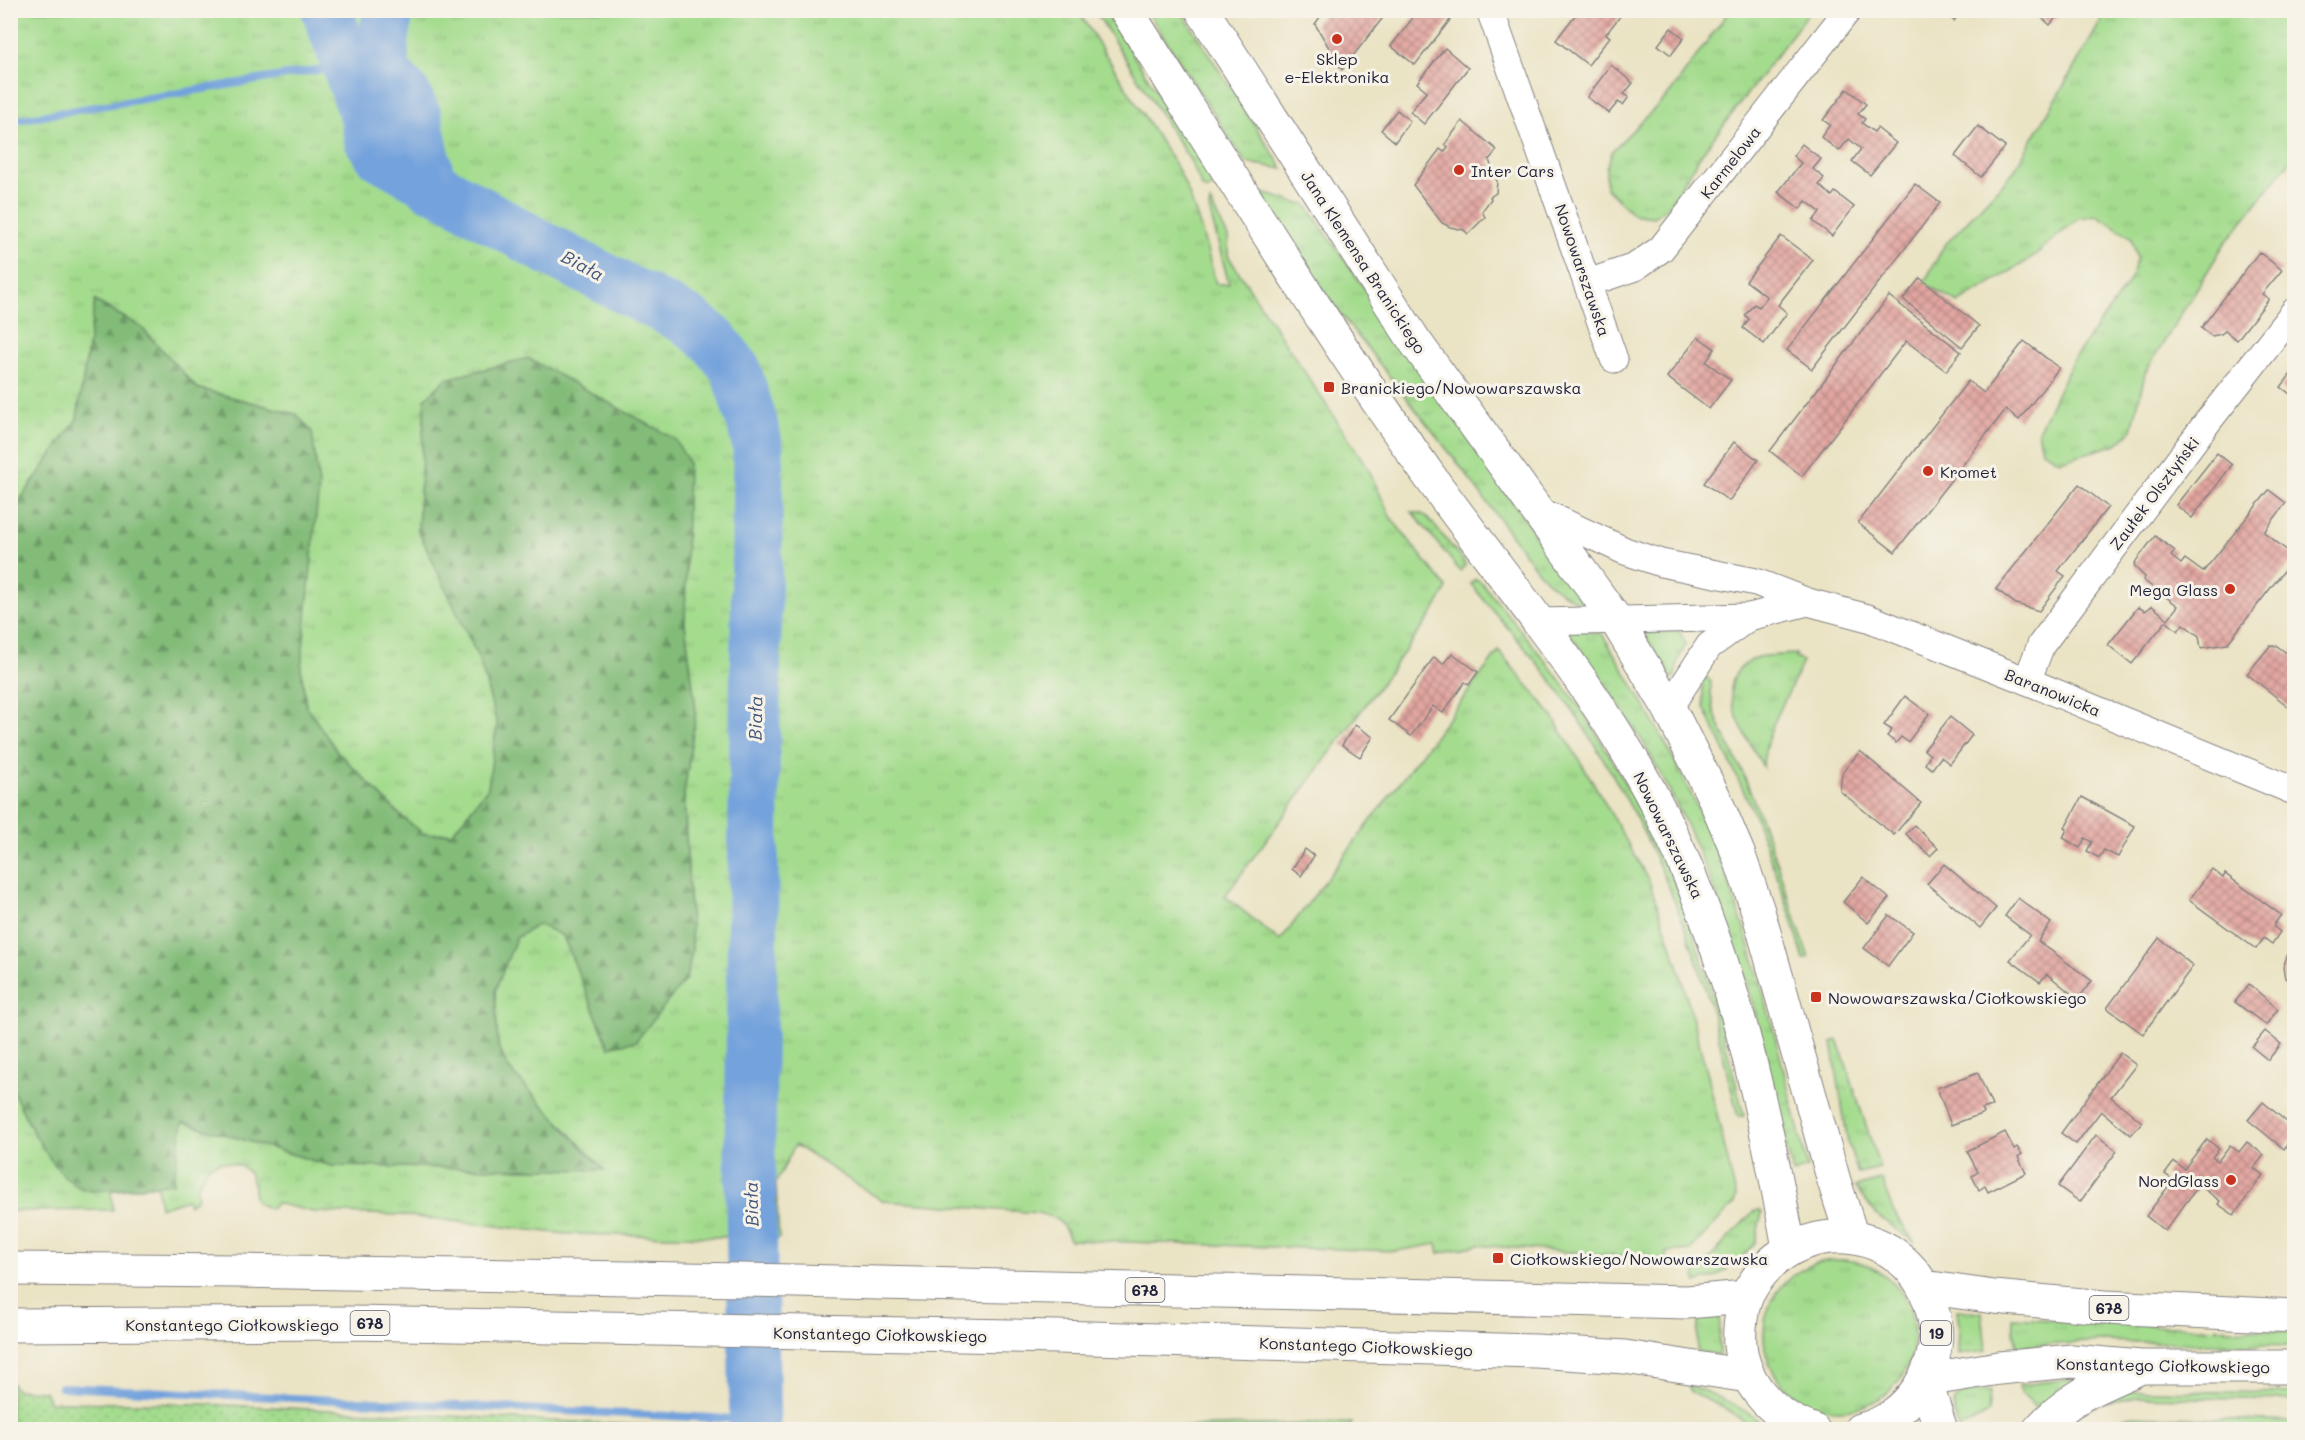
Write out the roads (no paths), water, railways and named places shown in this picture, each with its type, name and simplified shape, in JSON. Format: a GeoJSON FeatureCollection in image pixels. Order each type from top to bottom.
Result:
{"type":"FeatureCollection","features":[{"type":"Feature","properties":{"kind":"main road","name":"Nowowarszawska"},"geometry":{"type":"LineString","coordinates":[[1126,10],[1316,306],[1431,477],[1583,681],[1628,753],[1658,807],[1702,904],[1730,988],[1751,1067],[1780,1196],[1789,1248]]}},
{"type":"Feature","properties":{"kind":"main road","name":"Jana Klemensa Branickiego"},"geometry":{"type":"LineString","coordinates":[[1202,10],[1414,340],[1534,508]]}},
{"type":"Feature","properties":{"kind":"main road"},"geometry":{"type":"LineString","coordinates":[[1534,508],[1616,620],[1669,708],[1714,797],[1738,853],[1761,921],[1834,1181],[1852,1237]]}},
{"type":"Feature","properties":{"kind":"main road","name":"19"},"geometry":{"type":"LineString","coordinates":[[1814,1430],[1796,1424],[1776,1411],[1760,1396],[1748,1376],[1741,1357],[1740,1317],[1746,1297],[1756,1278],[1771,1262],[1789,1248],[1809,1240],[1830,1236],[1852,1237],[1874,1243],[1894,1254],[1911,1268],[1924,1287],[1932,1310],[1936,1334],[1933,1357],[1925,1380],[1909,1401],[1889,1418],[1860,1430]]}},
{"type":"Feature","properties":{"kind":"main road","name":"678"},"geometry":{"type":"LineString","coordinates":[[10,1269],[237,1270],[1688,1302],[1746,1297]]}},
{"type":"Feature","properties":{"kind":"main road","name":"678"},"geometry":{"type":"LineString","coordinates":[[1924,1287],[1994,1297],[2105,1307],[2295,1316]]}},
{"type":"Feature","properties":{"kind":"main road","name":"Konstantego Ciołkowskiego"},"geometry":{"type":"LineString","coordinates":[[10,1325],[353,1323],[1045,1337],[1536,1351],[1625,1357],[1748,1376]]}},
{"type":"Feature","properties":{"kind":"main road","name":"Konstantego Ciołkowskiego"},"geometry":{"type":"LineString","coordinates":[[1925,1380],[1999,1368],[2072,1361],[2141,1367],[2295,1367]]}},
{"type":"Feature","properties":{"kind":"main road"},"geometry":{"type":"LineString","coordinates":[[2039,1430],[2055,1412],[2081,1393],[2141,1367]]}},
{"type":"Feature","properties":{"kind":"main road"},"geometry":{"type":"LineString","coordinates":[[1925,1380],[1941,1430]]}},
{"type":"Feature","properties":{"kind":"street","name":"Nowowarszawska"},"geometry":{"type":"LineString","coordinates":[[1490,10],[1614,359]]}},
{"type":"Feature","properties":{"kind":"street","name":"Karmelowa"},"geometry":{"type":"LineString","coordinates":[[1588,283],[1635,267],[1661,249],[1848,10]]}},
{"type":"Feature","properties":{"kind":"street","name":"Zaułek Olsztyński"},"geometry":{"type":"LineString","coordinates":[[2027,681],[2041,645],[2209,420],[2295,312]]}},
{"type":"Feature","properties":{"kind":"street","name":"Baranowicka"},"geometry":{"type":"LineString","coordinates":[[1534,508],[1624,551],[1661,563],[1756,582],[1808,602],[1868,618],[2295,791]]}},
{"type":"Feature","properties":{"kind":"street","name":"Baranowicka"},"geometry":{"type":"LineString","coordinates":[[1541,622],[1749,617],[1808,602]]}},
{"type":"Feature","properties":{"kind":"street","name":"Baranowicka"},"geometry":{"type":"LineString","coordinates":[[1669,708],[1709,646],[1749,617]]}},
{"type":"Feature","properties":{"kind":"waterway","name":"Biała"},"geometry":{"type":"LineString","coordinates":[[327,10],[366,118],[369,139],[380,155],[543,247],[687,320],[712,339],[735,368],[752,422],[758,448],[750,1153],[755,1430]]}},
{"type":"Feature","properties":{"kind":"waterway","name":"Biała"},"geometry":{"type":"LineString","coordinates":[[388,10],[383,47],[384,73],[405,94],[416,116],[431,186]]}},
{"type":"Feature","properties":{"kind":"waterway"},"geometry":{"type":"LineString","coordinates":[[10,121],[348,65]]}},
{"type":"Feature","properties":{"kind":"waterway"},"geometry":{"type":"LineString","coordinates":[[61,1387],[755,1420]]}},
{"type":"Feature","properties":{"kind":"place","name":"Sklep e-Elektronika"},"geometry":{"type":"Point","coordinates":[1337,39]}},
{"type":"Feature","properties":{"kind":"place","name":"Inter Cars"},"geometry":{"type":"Point","coordinates":[1459,170]}},
{"type":"Feature","properties":{"kind":"place","name":"Branickiego/Nowowarszawska"},"geometry":{"type":"Point","coordinates":[1329,387]}},
{"type":"Feature","properties":{"kind":"place","name":"Kromet"},"geometry":{"type":"Point","coordinates":[1928,471]}},
{"type":"Feature","properties":{"kind":"place","name":"Mega Glass"},"geometry":{"type":"Point","coordinates":[2230,589]}},
{"type":"Feature","properties":{"kind":"place","name":"Nowowarszawska/Ciołkowskiego"},"geometry":{"type":"Point","coordinates":[1816,997]}},
{"type":"Feature","properties":{"kind":"place","name":"NordGlass"},"geometry":{"type":"Point","coordinates":[2231,1180]}},
{"type":"Feature","properties":{"kind":"place","name":"Ciołkowskiego/Nowowarszawska"},"geometry":{"type":"Point","coordinates":[1498,1258]}}]}
